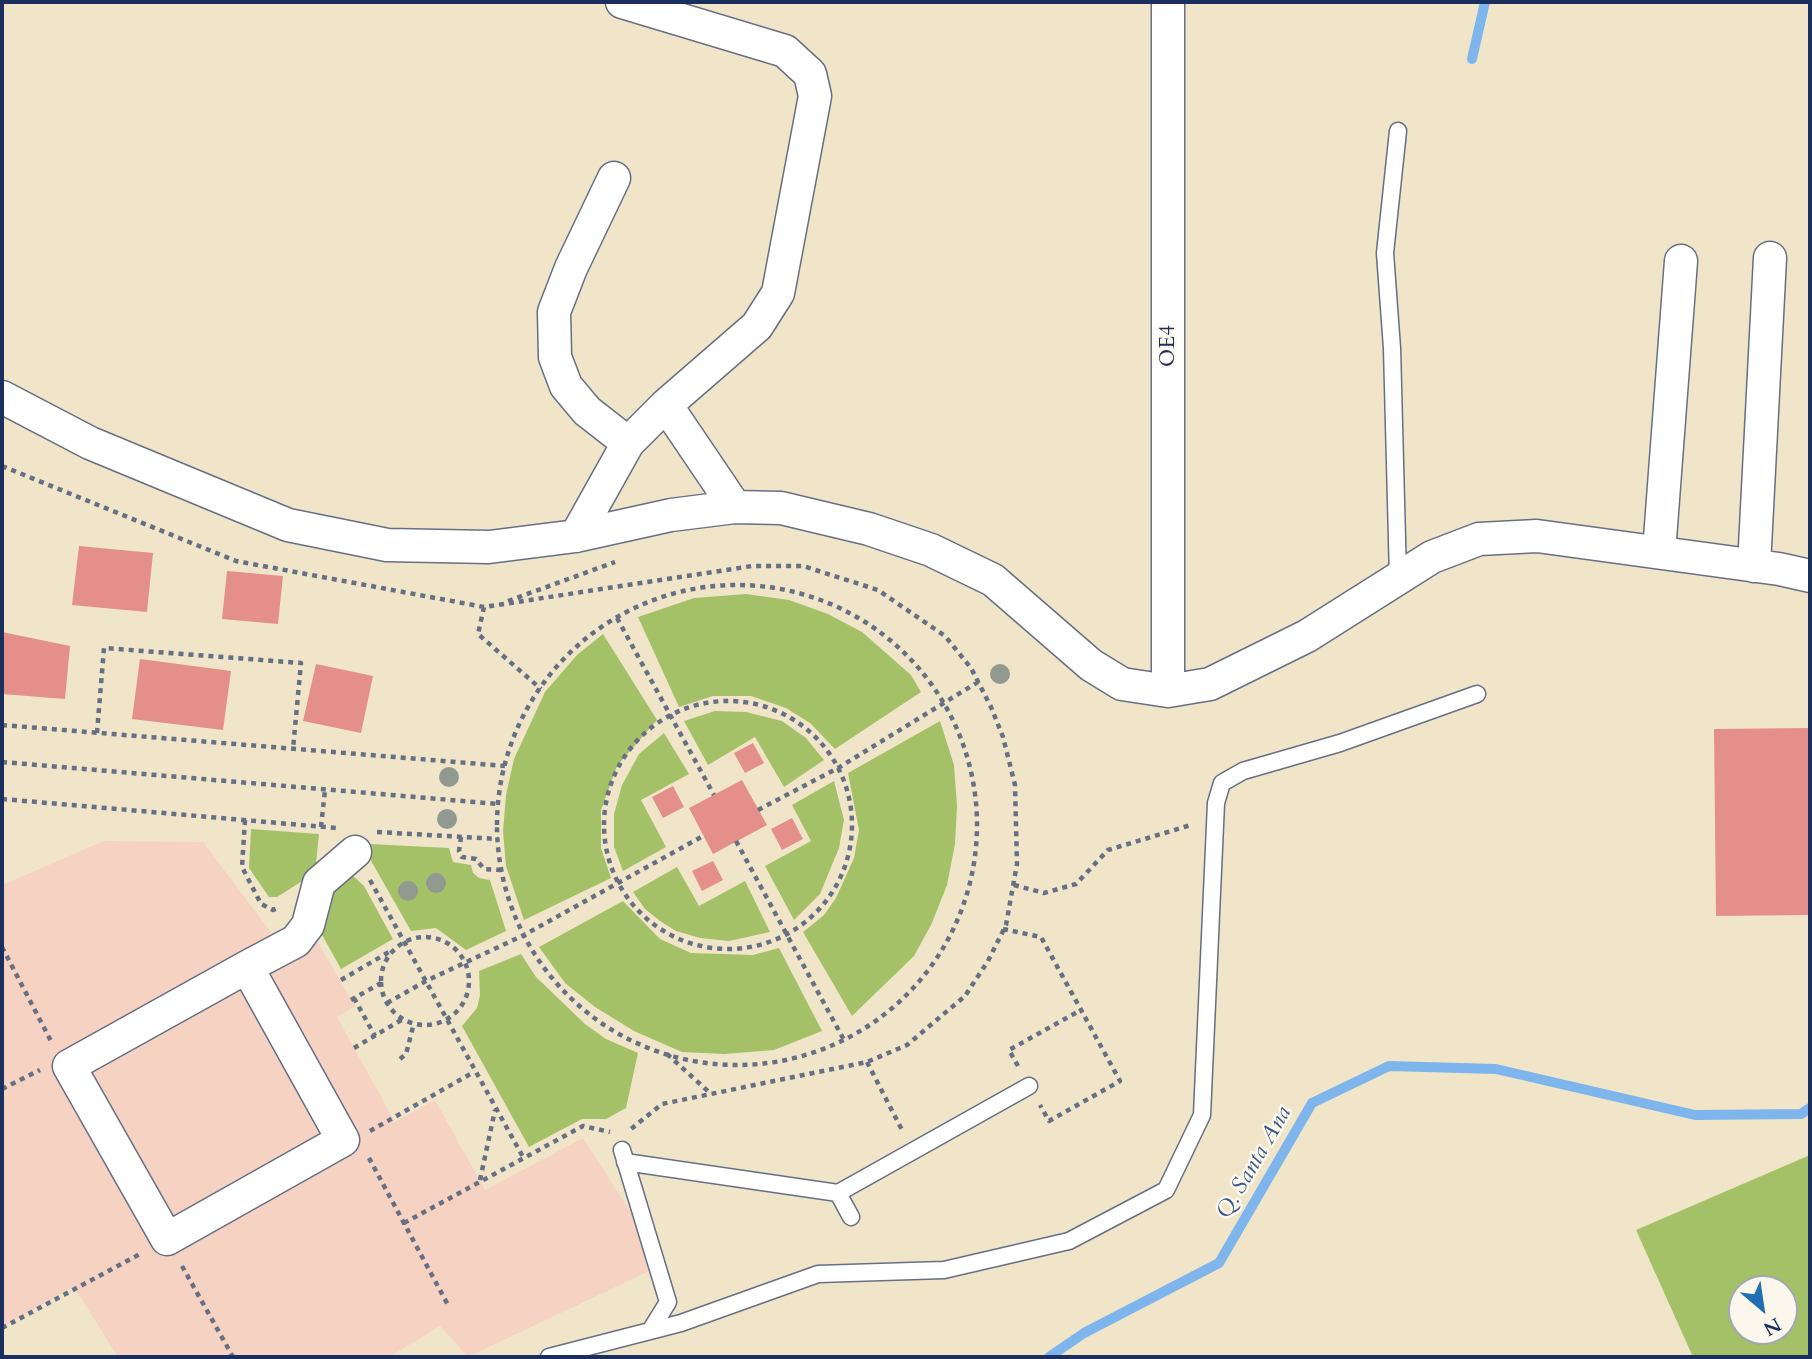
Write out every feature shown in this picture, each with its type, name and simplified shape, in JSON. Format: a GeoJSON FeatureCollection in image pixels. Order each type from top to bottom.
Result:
{"type":"FeatureCollection","features":[{"type":"Feature","properties":{"kind":"street"},"geometry":{"type":"LineString","coordinates":[[576,536],[628,443],[666,405],[757,326],[778,293],[815,96],[810,74],[785,51],[622,2]]}},
{"type":"Feature","properties":{"kind":"street","name":"OE4"},"geometry":{"type":"LineString","coordinates":[[1167,2],[1168,691]]}},
{"type":"Feature","properties":{"kind":"street"},"geometry":{"type":"LineString","coordinates":[[614,178],[571,268],[554,312],[555,358],[566,386],[587,411],[628,443]]}},
{"type":"Feature","properties":{"kind":"street"},"geometry":{"type":"LineString","coordinates":[[1754,566],[1770,258]]}},
{"type":"Feature","properties":{"kind":"street"},"geometry":{"type":"LineString","coordinates":[[1659,552],[1681,261]]}},
{"type":"Feature","properties":{"kind":"street"},"geometry":{"type":"LineString","coordinates":[[2,397],[90,443],[288,525],[387,545],[489,547],[576,536],[671,515],[736,507],[793,511],[869,529],[931,550],[993,580],[1091,664],[1122,684],[1168,691],[1210,684],[1307,636],[1432,556],[1479,539],[1537,536],[1810,576]]}},
{"type":"Feature","properties":{"kind":"street"},"geometry":{"type":"LineString","coordinates":[[666,405],[736,507]]}},
{"type":"Feature","properties":{"kind":"street"},"geometry":{"type":"LineString","coordinates":[[247,967],[351,1139],[167,1239],[69,1066],[247,967],[296,941],[308,925],[319,883],[354,841]]}},
{"type":"Feature","properties":{"kind":"lane"},"geometry":{"type":"LineString","coordinates":[[1398,131],[1385,253],[1392,348],[1398,578]]}},
{"type":"Feature","properties":{"kind":"lane"},"geometry":{"type":"LineString","coordinates":[[549,1357],[650,1331],[818,1274],[944,1270],[1069,1241],[1166,1190],[1202,1115],[1215,816],[1222,783],[1243,771],[1340,743],[1477,694]]}},
{"type":"Feature","properties":{"kind":"lane"},"geometry":{"type":"LineString","coordinates":[[650,1331],[668,1302],[625,1150],[838,1193],[912,1149],[1029,1086]]}},
{"type":"Feature","properties":{"kind":"lane"},"geometry":{"type":"LineString","coordinates":[[838,1193],[851,1217]]}},
{"type":"Feature","properties":{"kind":"path"},"geometry":{"type":"LineString","coordinates":[[2,466],[236,561],[484,607],[752,566],[803,566],[878,590],[910,610],[945,636],[978,682],[1003,737],[1015,785],[1017,864],[1003,929],[988,961],[965,996],[907,1045],[867,1062],[662,1104],[632,1128],[625,1150],[583,1126],[404,1223]]}},
{"type":"Feature","properties":{"kind":"path"},"geometry":{"type":"LineString","coordinates":[[497,605],[621,560]]}},
{"type":"Feature","properties":{"kind":"path"},"geometry":{"type":"LineString","coordinates":[[754,586],[806,595],[836,606],[889,638],[912,660],[944,701],[961,735],[975,786],[977,840],[968,892],[946,942],[915,985],[875,1021],[844,1040],[790,1058],[758,1063],[725,1064],[666,1053],[631,1040],[577,1004],[554,981],[524,935],[507,895],[501,870],[498,804],[505,766],[515,736],[541,689],[570,654],[617,618],[651,602],[712,587],[754,586]]}},
{"type":"Feature","properties":{"kind":"path"},"geometry":{"type":"LineString","coordinates":[[484,607],[478,634],[541,689]]}},
{"type":"Feature","properties":{"kind":"path"},"geometry":{"type":"LineString","coordinates":[[617,618],[714,795]]}},
{"type":"Feature","properties":{"kind":"path"},"geometry":{"type":"LineString","coordinates":[[97,733],[104,648],[301,663],[293,749]]}},
{"type":"Feature","properties":{"kind":"path"},"geometry":{"type":"LineString","coordinates":[[758,810],[838,768],[978,682]]}},
{"type":"Feature","properties":{"kind":"path"},"geometry":{"type":"LineString","coordinates":[[719,702],[759,705],[778,712],[811,734],[838,768],[851,812],[846,861],[823,904],[787,933],[761,944],[737,949],[688,943],[646,919],[618,883],[606,846],[604,828],[609,793],[615,775],[634,745],[671,717],[699,705],[719,702]]}},
{"type":"Feature","properties":{"kind":"path"},"geometry":{"type":"LineString","coordinates":[[2,725],[505,766]]}},
{"type":"Feature","properties":{"kind":"path"},"geometry":{"type":"LineString","coordinates":[[2,762],[498,804]]}},
{"type":"Feature","properties":{"kind":"path"},"geometry":{"type":"LineString","coordinates":[[321,827],[325,790]]}},
{"type":"Feature","properties":{"kind":"path"},"geometry":{"type":"LineString","coordinates":[[2,799],[321,827],[354,841],[461,837],[498,839]]}},
{"type":"Feature","properties":{"kind":"path"},"geometry":{"type":"LineString","coordinates":[[1014,885],[1044,892],[1076,884],[1108,850],[1165,835],[1215,816]]}},
{"type":"Feature","properties":{"kind":"path"},"geometry":{"type":"LineString","coordinates":[[245,820],[242,867],[261,904],[273,911],[319,883]]}},
{"type":"Feature","properties":{"kind":"path"},"geometry":{"type":"LineString","coordinates":[[387,1003],[465,961],[524,935],[704,836]]}},
{"type":"Feature","properties":{"kind":"path"},"geometry":{"type":"LineString","coordinates":[[461,837],[459,851],[462,857],[476,859],[484,869],[501,870]]}},
{"type":"Feature","properties":{"kind":"path"},"geometry":{"type":"LineString","coordinates":[[354,841],[446,1020],[523,1157]]}},
{"type":"Feature","properties":{"kind":"path"},"geometry":{"type":"LineString","coordinates":[[736,841],[844,1040]]}},
{"type":"Feature","properties":{"kind":"path"},"geometry":{"type":"LineString","coordinates":[[1003,929],[1041,937],[1120,1081],[1049,1121],[1009,1050],[1081,1010]]}},
{"type":"Feature","properties":{"kind":"path"},"geometry":{"type":"LineString","coordinates":[[341,980],[405,942],[432,937],[446,942],[465,961],[468,973],[465,999],[446,1020],[414,1023],[403,1019],[387,1003],[381,983],[385,962],[393,950]]}},
{"type":"Feature","properties":{"kind":"path"},"geometry":{"type":"LineString","coordinates":[[2,947],[59,1056],[69,1066]]}},
{"type":"Feature","properties":{"kind":"path"},"geometry":{"type":"LineString","coordinates":[[375,1035],[353,999],[381,983]]}},
{"type":"Feature","properties":{"kind":"path"},"geometry":{"type":"LineString","coordinates":[[354,1048],[403,1019]]}},
{"type":"Feature","properties":{"kind":"path"},"geometry":{"type":"LineString","coordinates":[[400,1059],[406,1054],[414,1023]]}},
{"type":"Feature","properties":{"kind":"path"},"geometry":{"type":"LineString","coordinates":[[666,1053],[710,1093]]}},
{"type":"Feature","properties":{"kind":"path"},"geometry":{"type":"LineString","coordinates":[[867,1062],[912,1149]]}},
{"type":"Feature","properties":{"kind":"path"},"geometry":{"type":"LineString","coordinates":[[2,1089],[37,1071],[69,1066]]}},
{"type":"Feature","properties":{"kind":"path"},"geometry":{"type":"LineString","coordinates":[[448,1305],[404,1223],[351,1139],[474,1072]]}},
{"type":"Feature","properties":{"kind":"path"},"geometry":{"type":"LineString","coordinates":[[480,1181],[495,1109]]}},
{"type":"Feature","properties":{"kind":"path"},"geometry":{"type":"LineString","coordinates":[[2,1328],[167,1239],[233,1357]]}},
{"type":"Feature","properties":{"kind":"shaded area"},"geometry":{"type":"Polygon","coordinates":[[[104,841],[203,842],[273,935],[308,925],[355,1006],[337,1017],[395,1122],[435,1100],[485,1190],[583,1138],[664,1264],[468,1357],[440,1326],[389,1357],[118,1357],[74,1287],[2,1327],[2,885],[104,841]]]}},
{"type":"Feature","properties":{"kind":"green space"},"geometry":{"type":"Polygon","coordinates":[[[746,594],[789,600],[828,614],[862,632],[911,675],[921,692],[835,749],[810,723],[786,708],[751,696],[713,696],[679,707],[638,617],[694,598],[746,594]]]}},
{"type":"Feature","properties":{"kind":"green space"},"geometry":{"type":"Polygon","coordinates":[[[603,634],[657,720],[617,766],[601,810],[601,848],[611,878],[524,920],[506,866],[503,831],[506,795],[514,759],[545,692],[577,655],[603,634]]]}},
{"type":"Feature","properties":{"kind":"green space"},"geometry":{"type":"Polygon","coordinates":[[[715,711],[746,712],[782,721],[806,738],[824,760],[784,787],[755,737],[708,765],[684,721],[715,711]]]}},
{"type":"Feature","properties":{"kind":"green space"},"geometry":{"type":"Polygon","coordinates":[[[940,721],[954,765],[957,806],[955,844],[947,885],[932,923],[914,956],[852,1016],[803,932],[824,915],[836,898],[854,858],[859,830],[848,773],[940,721]]]}},
{"type":"Feature","properties":{"kind":"green space"},"geometry":{"type":"Polygon","coordinates":[[[664,733],[689,774],[641,800],[666,847],[623,871],[614,847],[614,814],[622,785],[639,754],[664,733]]]}},
{"type":"Feature","properties":{"kind":"green space"},"geometry":{"type":"Polygon","coordinates":[[[834,781],[844,820],[839,848],[820,894],[794,920],[765,866],[811,841],[792,805],[834,781]]]}},
{"type":"Feature","properties":{"kind":"green space"},"geometry":{"type":"Polygon","coordinates":[[[251,829],[319,834],[315,873],[277,897],[269,897],[249,868],[251,829]]]}},
{"type":"Feature","properties":{"kind":"green space"},"geometry":{"type":"Polygon","coordinates":[[[370,844],[449,848],[453,862],[471,865],[473,873],[479,878],[490,880],[506,931],[466,950],[436,928],[411,931],[370,859],[370,844]]]}},
{"type":"Feature","properties":{"kind":"green space"},"geometry":{"type":"Polygon","coordinates":[[[677,867],[699,906],[745,881],[770,932],[729,941],[700,938],[676,931],[660,921],[645,909],[633,892],[677,867]]]}},
{"type":"Feature","properties":{"kind":"green space"},"geometry":{"type":"Polygon","coordinates":[[[351,874],[364,886],[393,939],[341,969],[316,924],[323,893],[336,890],[338,881],[351,874]]]}},
{"type":"Feature","properties":{"kind":"green space"},"geometry":{"type":"Polygon","coordinates":[[[623,901],[660,939],[691,953],[753,955],[779,948],[822,1031],[774,1050],[724,1054],[682,1052],[634,1031],[595,1007],[565,983],[539,947],[623,901]]]}},
{"type":"Feature","properties":{"kind":"green space"},"geometry":{"type":"Polygon","coordinates":[[[521,954],[536,977],[585,1024],[606,1039],[638,1053],[626,1108],[606,1119],[582,1119],[529,1147],[462,1026],[477,1008],[480,995],[479,971],[521,954]]]}},
{"type":"Feature","properties":{"kind":"green space"},"geometry":{"type":"Polygon","coordinates":[[[1810,1155],[1810,1357],[1693,1357],[1636,1230],[1810,1155]]]}},
{"type":"Feature","properties":{"kind":"building"},"geometry":{"type":"Polygon","coordinates":[[[79,546],[153,553],[147,612],[72,605],[79,546]]]}},
{"type":"Feature","properties":{"kind":"building"},"geometry":{"type":"Polygon","coordinates":[[[227,571],[283,576],[278,624],[222,619],[227,571]]]}},
{"type":"Feature","properties":{"kind":"building"},"geometry":{"type":"Polygon","coordinates":[[[2,632],[70,646],[65,699],[2,694],[2,632]]]}},
{"type":"Feature","properties":{"kind":"building"},"geometry":{"type":"Polygon","coordinates":[[[140,659],[231,671],[223,730],[132,719],[140,659]]]}},
{"type":"Feature","properties":{"kind":"building"},"geometry":{"type":"Polygon","coordinates":[[[316,664],[373,676],[361,733],[303,721],[316,664]]]}},
{"type":"Feature","properties":{"kind":"building"},"geometry":{"type":"Polygon","coordinates":[[[1810,728],[1810,915],[1716,916],[1714,729],[1810,728]]]}},
{"type":"Feature","properties":{"kind":"building"},"geometry":{"type":"Polygon","coordinates":[[[753,743],[764,763],[745,773],[734,753],[753,743]]]}},
{"type":"Feature","properties":{"kind":"building"},"geometry":{"type":"Polygon","coordinates":[[[742,780],[767,825],[713,854],[689,808],[742,780]]]}},
{"type":"Feature","properties":{"kind":"building"},"geometry":{"type":"Polygon","coordinates":[[[673,786],[684,807],[663,818],[652,797],[673,786]]]}},
{"type":"Feature","properties":{"kind":"building"},"geometry":{"type":"Polygon","coordinates":[[[792,818],[803,839],[782,850],[771,829],[792,818]]]}},
{"type":"Feature","properties":{"kind":"building"},"geometry":{"type":"Polygon","coordinates":[[[713,861],[723,880],[702,891],[692,871],[713,861]]]}},
{"type":"Feature","properties":{"kind":"waterway"},"geometry":{"type":"LineString","coordinates":[[1472,59],[1485,2]]}},
{"type":"Feature","properties":{"kind":"waterway","name":"Q. Santa Ana"},"geometry":{"type":"LineString","coordinates":[[1049,1357],[1084,1333],[1219,1263],[1312,1103],[1389,1066],[1496,1069],[1695,1115],[1801,1114],[1810,1108]]}}]}
